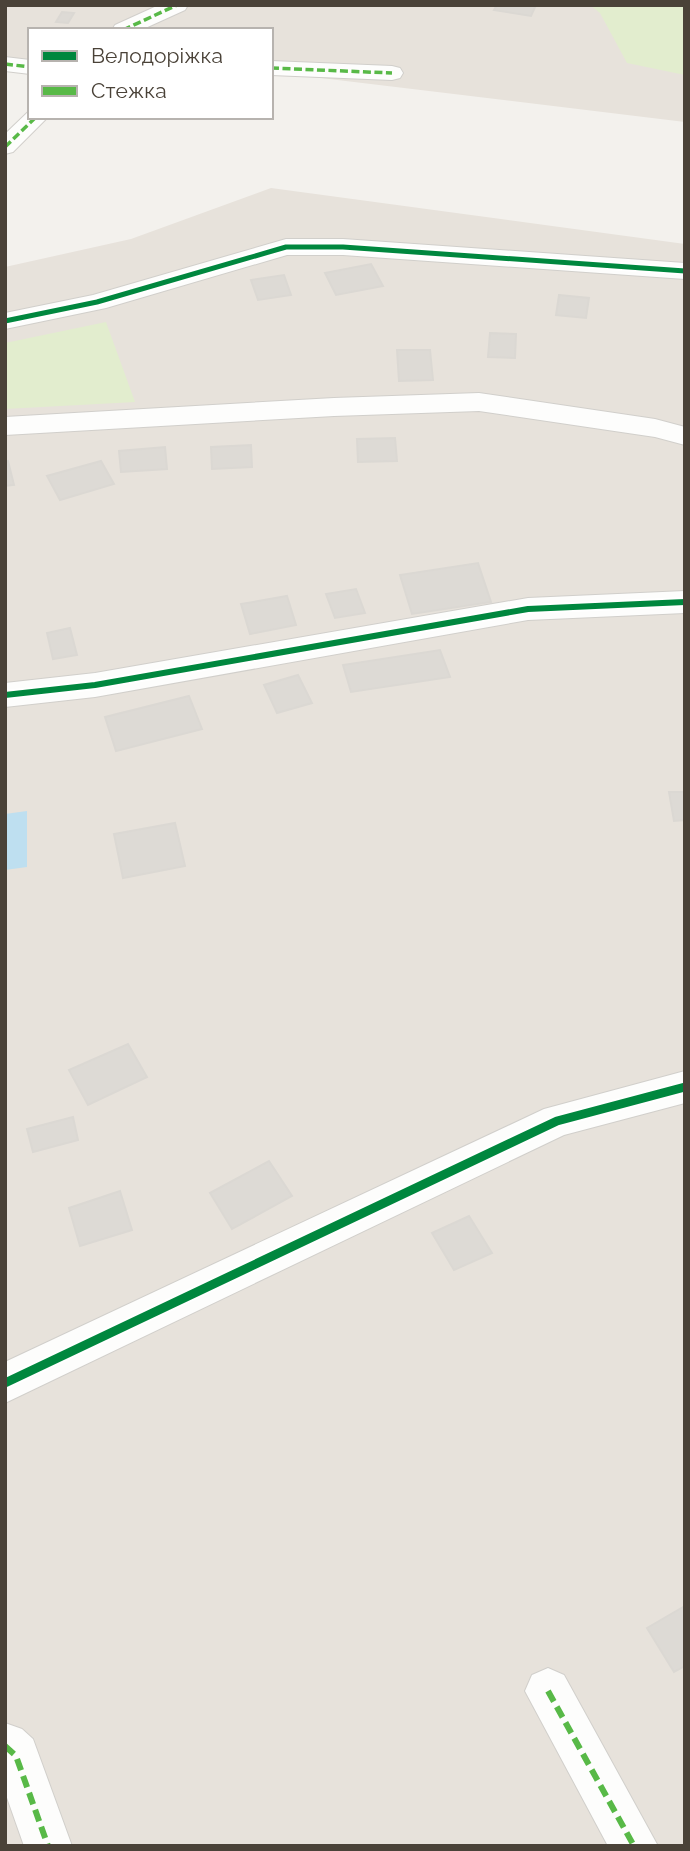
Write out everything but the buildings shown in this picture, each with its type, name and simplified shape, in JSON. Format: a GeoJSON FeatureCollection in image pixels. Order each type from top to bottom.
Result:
{"type":"FeatureCollection","features":[{"type":"Feature","properties":{"kind":"street"},"geometry":{"type":"LineString","coordinates":[[126,28],[177,5]]}},
{"type":"Feature","properties":{"kind":"street"},"geometry":{"type":"LineString","coordinates":[[5,64],[28,66]]}},
{"type":"Feature","properties":{"kind":"street"},"geometry":{"type":"LineString","coordinates":[[273,68],[392,73]]}},
{"type":"Feature","properties":{"kind":"street"},"geometry":{"type":"LineString","coordinates":[[5,147],[34,119]]}},
{"type":"Feature","properties":{"kind":"street"},"geometry":{"type":"LineString","coordinates":[[5,321],[97,302],[286,247],[343,247],[685,271]]}},
{"type":"Feature","properties":{"kind":"street"},"geometry":{"type":"LineString","coordinates":[[5,426],[334,407],[479,402],[654,428],[685,436]]}},
{"type":"Feature","properties":{"kind":"street"},"geometry":{"type":"LineString","coordinates":[[5,695],[95,685],[528,608],[685,602]]}},
{"type":"Feature","properties":{"kind":"street"},"geometry":{"type":"LineString","coordinates":[[5,1383],[557,1121],[685,1087]]}},
{"type":"Feature","properties":{"kind":"street"},"geometry":{"type":"LineString","coordinates":[[548,1691],[634,1846]]}},
{"type":"Feature","properties":{"kind":"street"},"geometry":{"type":"LineString","coordinates":[[5,1746],[16,1756],[48,1846]]}},
{"type":"Feature","properties":{"kind":"shaded area"},"geometry":{"type":"Polygon","coordinates":[[[5,5],[685,5],[685,122],[273,72],[273,28],[28,28],[28,62],[5,61],[5,5]]]}},
{"type":"Feature","properties":{"kind":"shaded area"},"geometry":{"type":"Polygon","coordinates":[[[271,188],[685,244],[685,1846],[5,1846],[5,267],[131,239],[271,188]]]}},
{"type":"Feature","properties":{"kind":"green space"},"geometry":{"type":"Polygon","coordinates":[[[590,5],[685,5],[685,75],[627,63],[600,13],[590,5]]]}},
{"type":"Feature","properties":{"kind":"green space"},"geometry":{"type":"Polygon","coordinates":[[[106,322],[135,402],[5,409],[5,343],[106,322]]]}},
{"type":"Feature","properties":{"kind":"water"},"geometry":{"type":"Polygon","coordinates":[[[27,811],[27,867],[5,870],[5,814],[27,811]]]}},
{"type":"Feature","properties":{"kind":"marked path"},"geometry":{"type":"LineString","coordinates":[[127,28],[177,5]]}},
{"type":"Feature","properties":{"kind":"marked path"},"geometry":{"type":"LineString","coordinates":[[5,64],[28,67]]}},
{"type":"Feature","properties":{"kind":"marked path"},"geometry":{"type":"LineString","coordinates":[[273,68],[392,73]]}},
{"type":"Feature","properties":{"kind":"marked path"},"geometry":{"type":"LineString","coordinates":[[5,147],[34,119]]}},
{"type":"Feature","properties":{"kind":"marked path"},"geometry":{"type":"LineString","coordinates":[[548,1691],[634,1846]]}},
{"type":"Feature","properties":{"kind":"marked path"},"geometry":{"type":"LineString","coordinates":[[5,1746],[16,1756],[48,1846]]}},
{"type":"Feature","properties":{"kind":"cycle path"},"geometry":{"type":"LineString","coordinates":[[5,321],[97,302],[286,247],[343,247],[685,271]]}},
{"type":"Feature","properties":{"kind":"cycle path"},"geometry":{"type":"LineString","coordinates":[[5,695],[95,685],[528,609],[685,602]]}},
{"type":"Feature","properties":{"kind":"cycle path"},"geometry":{"type":"LineString","coordinates":[[5,1383],[557,1121],[685,1087]]}}]}
